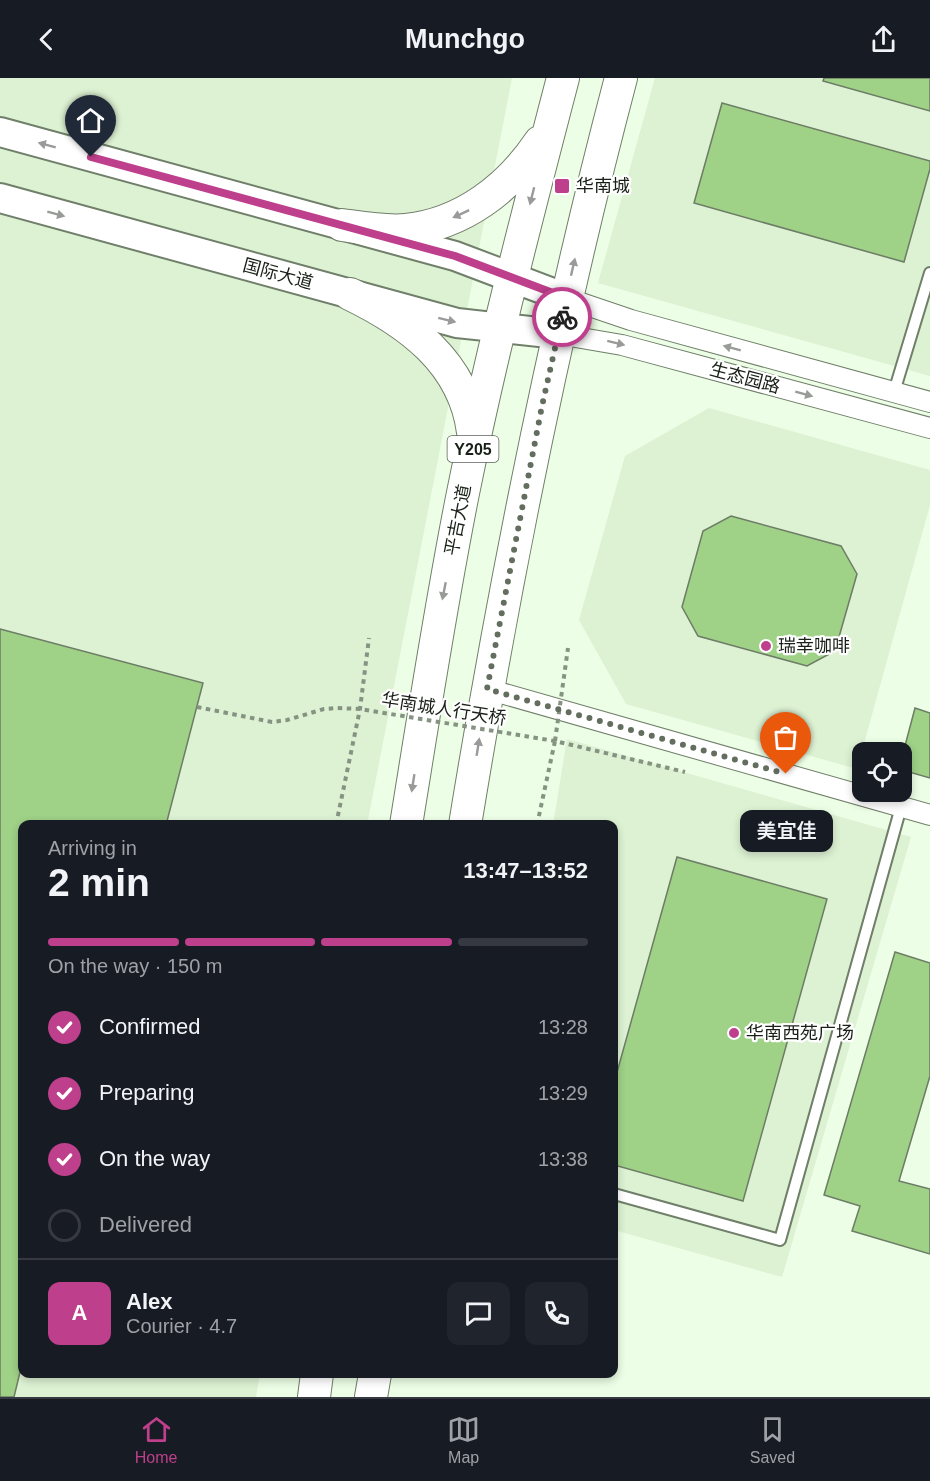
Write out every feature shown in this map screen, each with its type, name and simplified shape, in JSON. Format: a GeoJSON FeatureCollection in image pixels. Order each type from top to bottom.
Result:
{"type":"FeatureCollection","features":[{"type":"Feature","properties":{"kind":"main road","name":"平吉大道"},"geometry":{"type":"LineString","coordinates":[[407,820],[441,608],[474,441],[563,78]]}},
{"type":"Feature","properties":{"kind":"main road"},"geometry":{"type":"LineString","coordinates":[[466,820],[487,689],[542,406],[587,206],[621,78]]}},
{"type":"Feature","properties":{"kind":"main road"},"geometry":{"type":"LineString","coordinates":[[342,225],[376,230],[406,230],[434,225],[462,214],[486,200],[526,163],[540,141],[554,111]]}},
{"type":"Feature","properties":{"kind":"main road"},"geometry":{"type":"LineString","coordinates":[[350,294],[402,322],[425,341],[465,397],[471,416],[474,441]]}},
{"type":"Feature","properties":{"kind":"main road"},"geometry":{"type":"LineString","coordinates":[[314,1397],[316,1378]]}},
{"type":"Feature","properties":{"kind":"main road"},"geometry":{"type":"LineString","coordinates":[[371,1397],[374,1378]]}},
{"type":"Feature","properties":{"kind":"street"},"geometry":{"type":"LineString","coordinates":[[0,132],[455,256],[566,298]]}},
{"type":"Feature","properties":{"kind":"street","name":"国际大道"},"geometry":{"type":"LineString","coordinates":[[0,198],[458,323],[558,334]]}},
{"type":"Feature","properties":{"kind":"street","name":"生态园路"},"geometry":{"type":"LineString","coordinates":[[566,298],[631,320],[930,402]]}},
{"type":"Feature","properties":{"kind":"street","name":"生态园路"},"geometry":{"type":"LineString","coordinates":[[558,334],[622,345],[930,428]]}},
{"type":"Feature","properties":{"kind":"street"},"geometry":{"type":"LineString","coordinates":[[487,689],[930,815]]}},
{"type":"Feature","properties":{"kind":"lane"},"geometry":{"type":"LineString","coordinates":[[894,392],[930,273]]}},
{"type":"Feature","properties":{"kind":"lane"},"geometry":{"type":"LineString","coordinates":[[618,1195],[780,1240],[901,807]]}},
{"type":"Feature","properties":{"kind":"path"},"geometry":{"type":"LineString","coordinates":[[337,820],[360,709],[369,638]]}},
{"type":"Feature","properties":{"kind":"path"},"geometry":{"type":"LineString","coordinates":[[538,820],[555,741],[568,648]]}},
{"type":"Feature","properties":{"kind":"path","name":"华南城人行天桥"},"geometry":{"type":"LineString","coordinates":[[197,707],[272,722],[324,709],[360,709],[555,741],[685,772]]}},
{"type":"Feature","properties":{"kind":"shaded area"},"geometry":{"type":"Polygon","coordinates":[[[0,78],[512,78],[368,820],[18,820],[18,1378],[259,1378],[256,1397],[0,1397],[0,78]]]}},
{"type":"Feature","properties":{"kind":"shaded area"},"geometry":{"type":"Polygon","coordinates":[[[655,78],[930,78],[930,376],[598,283],[655,78]]]}},
{"type":"Feature","properties":{"kind":"shaded area"},"geometry":{"type":"Polygon","coordinates":[[[709,408],[930,470],[930,505],[864,742],[852,742],[852,768],[626,704],[579,620],[625,456],[709,408]]]}},
{"type":"Feature","properties":{"kind":"shaded area","name":"华南西苑广场"},"geometry":{"type":"Polygon","coordinates":[[[567,739],[911,837],[782,1277],[618,1231],[618,820],[554,820],[567,739]]]}},
{"type":"Feature","properties":{"kind":"building"},"geometry":{"type":"Polygon","coordinates":[[[824,78],[930,78],[930,111],[823,81],[824,78]]]}},
{"type":"Feature","properties":{"kind":"building"},"geometry":{"type":"Polygon","coordinates":[[[722,103],[930,161],[930,169],[904,262],[694,203],[722,103]]]}},
{"type":"Feature","properties":{"kind":"building"},"geometry":{"type":"Polygon","coordinates":[[[731,516],[841,546],[857,574],[835,651],[807,666],[698,636],[682,607],[703,531],[731,516]]]}},
{"type":"Feature","properties":{"kind":"building"},"geometry":{"type":"Polygon","coordinates":[[[0,629],[203,683],[167,820],[18,820],[19,1378],[14,1397],[0,1397],[0,629]]]}},
{"type":"Feature","properties":{"kind":"building"},"geometry":{"type":"Polygon","coordinates":[[[915,708],[930,713],[930,778],[912,773],[912,742],[906,742],[915,708]]]}},
{"type":"Feature","properties":{"kind":"building"},"geometry":{"type":"Polygon","coordinates":[[[677,857],[827,899],[743,1201],[618,1166],[618,1069],[677,857]]]}},
{"type":"Feature","properties":{"kind":"building"},"geometry":{"type":"Polygon","coordinates":[[[895,952],[930,963],[930,1076],[899,1181],[930,1189],[930,1254],[852,1231],[860,1206],[824,1195],[895,952]]]}},
{"type":"Feature","properties":{"kind":"way so far"},"geometry":{"type":"LineString","coordinates":[[562,317],[542,406],[487,689],[786,774]]}},
{"type":"Feature","properties":{"kind":"place","name":"华南城"},"geometry":{"type":"Point","coordinates":[562,186]}},
{"type":"Feature","properties":{"kind":"place","name":"瑞幸咖啡"},"geometry":{"type":"Point","coordinates":[766,646]}},
{"type":"Feature","properties":{"kind":"place","name":"美宜佳"},"geometry":{"type":"Point","coordinates":[786,774]}},
{"type":"Feature","properties":{"kind":"place","name":"华南西苑广场"},"geometry":{"type":"Point","coordinates":[734,1033]}},
{"type":"Feature","properties":{"kind":"route"},"geometry":{"type":"LineString","coordinates":[[91,157],[467,260],[566,298],[562,317]]}}]}
